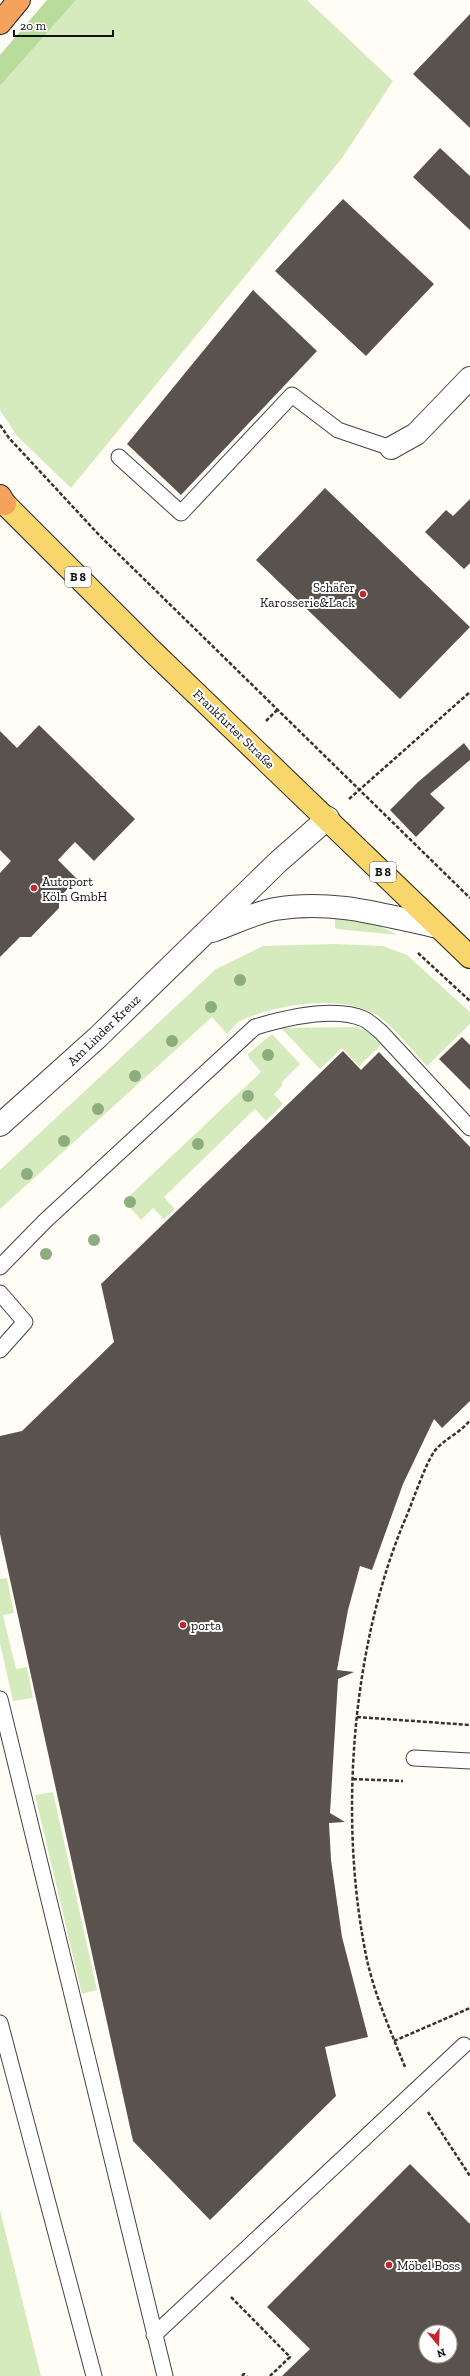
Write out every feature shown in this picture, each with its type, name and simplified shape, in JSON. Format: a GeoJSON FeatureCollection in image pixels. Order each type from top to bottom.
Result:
{"type":"FeatureCollection","features":[{"type":"Feature","properties":{"kind":"highway"},"geometry":{"type":"LineString","coordinates":[[0,23],[19,0]]}},
{"type":"Feature","properties":{"kind":"main road","name":"Frankfurter Straße"},"geometry":{"type":"LineString","coordinates":[[2,500],[151,650],[328,818],[470,957]]}},
{"type":"Feature","properties":{"kind":"street"},"geometry":{"type":"LineString","coordinates":[[391,448],[416,434],[470,378]]}},
{"type":"Feature","properties":{"kind":"street","name":"Am Linder Kreuz"},"geometry":{"type":"LineString","coordinates":[[0,1125],[98,1037],[205,933],[328,818]]}},
{"type":"Feature","properties":{"kind":"street","name":"Am Linder Kreuz"},"geometry":{"type":"LineString","coordinates":[[205,933],[274,909],[324,905],[350,908],[438,927]]}},
{"type":"Feature","properties":{"kind":"lane"},"geometry":{"type":"LineString","coordinates":[[119,457],[181,513],[292,395],[338,430],[391,448]]}},
{"type":"Feature","properties":{"kind":"lane"},"geometry":{"type":"LineString","coordinates":[[0,1267],[45,1221],[255,1027],[281,1019],[302,1015],[342,1015],[364,1019],[381,1032],[470,1128]]}},
{"type":"Feature","properties":{"kind":"lane"},"geometry":{"type":"LineString","coordinates":[[0,1293],[25,1322],[0,1350]]}},
{"type":"Feature","properties":{"kind":"lane"},"geometry":{"type":"LineString","coordinates":[[0,1699],[165,2376]]}},
{"type":"Feature","properties":{"kind":"lane"},"geometry":{"type":"LineString","coordinates":[[414,1758],[470,1761]]}},
{"type":"Feature","properties":{"kind":"lane"},"geometry":{"type":"LineString","coordinates":[[0,2023],[94,2376]]}},
{"type":"Feature","properties":{"kind":"lane"},"geometry":{"type":"LineString","coordinates":[[154,2335],[215,2280],[464,2045]]}},
{"type":"Feature","properties":{"kind":"path"},"geometry":{"type":"LineString","coordinates":[[0,425],[9,438],[100,536],[470,898]]}},
{"type":"Feature","properties":{"kind":"path"},"geometry":{"type":"LineString","coordinates":[[359,790],[470,692]]}},
{"type":"Feature","properties":{"kind":"path"},"geometry":{"type":"LineString","coordinates":[[414,949],[470,1001]]}},
{"type":"Feature","properties":{"kind":"path"},"geometry":{"type":"LineString","coordinates":[[470,1420],[469,1424],[434,1451],[394,1544],[369,1632],[358,1717],[353,1779],[354,1883],[367,1961],[394,2041],[414,2092],[470,2176]]}},
{"type":"Feature","properties":{"kind":"path"},"geometry":{"type":"LineString","coordinates":[[358,1717],[470,1725]]}},
{"type":"Feature","properties":{"kind":"path"},"geometry":{"type":"LineString","coordinates":[[394,2041],[470,2008]]}},
{"type":"Feature","properties":{"kind":"path"},"geometry":{"type":"LineString","coordinates":[[215,2280],[290,2356],[270,2376]]}},
{"type":"Feature","properties":{"kind":"path"},"geometry":{"type":"LineString","coordinates":[[242,2376],[244,2374],[247,2376]]}},
{"type":"Feature","properties":{"kind":"green space"},"geometry":{"type":"Polygon","coordinates":[[[47,0],[76,0],[0,86],[0,55],[47,0]]]}},
{"type":"Feature","properties":{"kind":"green space"},"geometry":{"type":"Polygon","coordinates":[[[76,0],[307,0],[393,81],[342,158],[71,488],[17,436],[0,410],[0,86],[76,0]]]}},
{"type":"Feature","properties":{"kind":"green space"},"geometry":{"type":"Polygon","coordinates":[[[335,915],[369,921],[398,935],[337,929],[335,927],[335,915]]]}},
{"type":"Feature","properties":{"kind":"green space"},"geometry":{"type":"Polygon","coordinates":[[[334,944],[383,946],[407,955],[470,1012],[470,1024],[427,1066],[384,1020],[363,1009],[347,1005],[328,1003],[309,1004],[272,1010],[240,1021],[227,1034],[212,1017],[0,1209],[0,1170],[216,969],[263,946],[334,944]]]}},
{"type":"Feature","properties":{"kind":"green space"},"geometry":{"type":"Polygon","coordinates":[[[357,1027],[368,1032],[381,1045],[359,1066],[342,1048],[320,1069],[281,1028],[357,1027]]]}},
{"type":"Feature","properties":{"kind":"green space"},"geometry":{"type":"Polygon","coordinates":[[[272,1034],[300,1064],[282,1082],[282,1086],[274,1094],[283,1104],[266,1121],[255,1109],[164,1197],[175,1209],[164,1219],[153,1208],[141,1220],[124,1201],[261,1072],[249,1058],[248,1054],[272,1034]]]}},
{"type":"Feature","properties":{"kind":"green space"},"geometry":{"type":"Polygon","coordinates":[[[7,1578],[14,1613],[3,1615],[16,1669],[27,1667],[33,1698],[13,1701],[0,1643],[0,1579],[7,1578]]]}},
{"type":"Feature","properties":{"kind":"green space"},"geometry":{"type":"Polygon","coordinates":[[[53,1792],[97,1990],[82,1994],[35,1795],[53,1792]]]}},
{"type":"Feature","properties":{"kind":"green space"},"geometry":{"type":"Polygon","coordinates":[[[0,2210],[41,2376],[0,2376],[0,2210]]]}},
{"type":"Feature","properties":{"kind":"building"},"geometry":{"type":"Polygon","coordinates":[[[470,14],[470,128],[413,74],[470,14]]]}},
{"type":"Feature","properties":{"kind":"building"},"geometry":{"type":"Polygon","coordinates":[[[440,148],[470,176],[470,230],[413,177],[440,148]]]}},
{"type":"Feature","properties":{"kind":"building"},"geometry":{"type":"Polygon","coordinates":[[[343,199],[434,284],[366,356],[275,271],[343,199]]]}},
{"type":"Feature","properties":{"kind":"building"},"geometry":{"type":"Polygon","coordinates":[[[253,290],[317,351],[181,495],[127,444],[253,290]]]}},
{"type":"Feature","properties":{"kind":"building","name":"Schäfer Karosserie&Lack"},"geometry":{"type":"Polygon","coordinates":[[[325,488],[470,627],[400,699],[256,560],[325,488]]]}},
{"type":"Feature","properties":{"kind":"building"},"geometry":{"type":"Polygon","coordinates":[[[470,499],[470,563],[464,569],[425,532],[446,510],[453,516],[470,499]]]}},
{"type":"Feature","properties":{"kind":"building"},"geometry":{"type":"Polygon","coordinates":[[[39,725],[135,819],[94,861],[75,842],[58,860],[77,879],[59,898],[59,908],[31,937],[20,937],[0,957],[0,873],[11,861],[0,850],[0,731],[17,748],[39,725]]]}},
{"type":"Feature","properties":{"kind":"building"},"geometry":{"type":"Polygon","coordinates":[[[464,743],[470,751],[470,760],[430,794],[445,808],[416,837],[390,810],[418,782],[464,743]]]}},
{"type":"Feature","properties":{"kind":"building"},"geometry":{"type":"Polygon","coordinates":[[[462,1037],[470,1045],[470,1090],[439,1059],[462,1037]]]}},
{"type":"Feature","properties":{"kind":"building","name":"porta"},"geometry":{"type":"Polygon","coordinates":[[[343,1051],[361,1070],[379,1052],[470,1147],[470,1401],[442,1428],[434,1419],[403,1484],[372,1570],[360,1566],[348,1610],[337,1670],[354,1672],[338,1679],[330,1813],[345,1822],[329,1823],[331,1860],[342,1937],[368,2037],[325,2047],[336,2096],[210,2220],[133,2141],[0,1534],[0,1436],[22,1431],[114,1342],[101,1284],[343,1051]]]}},
{"type":"Feature","properties":{"kind":"building","name":"Möbel Boss"},"geometry":{"type":"Polygon","coordinates":[[[410,2164],[470,2224],[470,2376],[282,2376],[310,2349],[267,2307],[410,2164]]]}},
{"type":"Feature","properties":{"kind":"place","name":"Schäfer Karosserie&Lack"},"geometry":{"type":"Point","coordinates":[363,594]}},
{"type":"Feature","properties":{"kind":"place","name":"Autoport Köln GmbH"},"geometry":{"type":"Point","coordinates":[34,888]}},
{"type":"Feature","properties":{"kind":"place","name":"porta"},"geometry":{"type":"Point","coordinates":[183,1625]}},
{"type":"Feature","properties":{"kind":"place","name":"Möbel Boss"},"geometry":{"type":"Point","coordinates":[389,2265]}}]}
